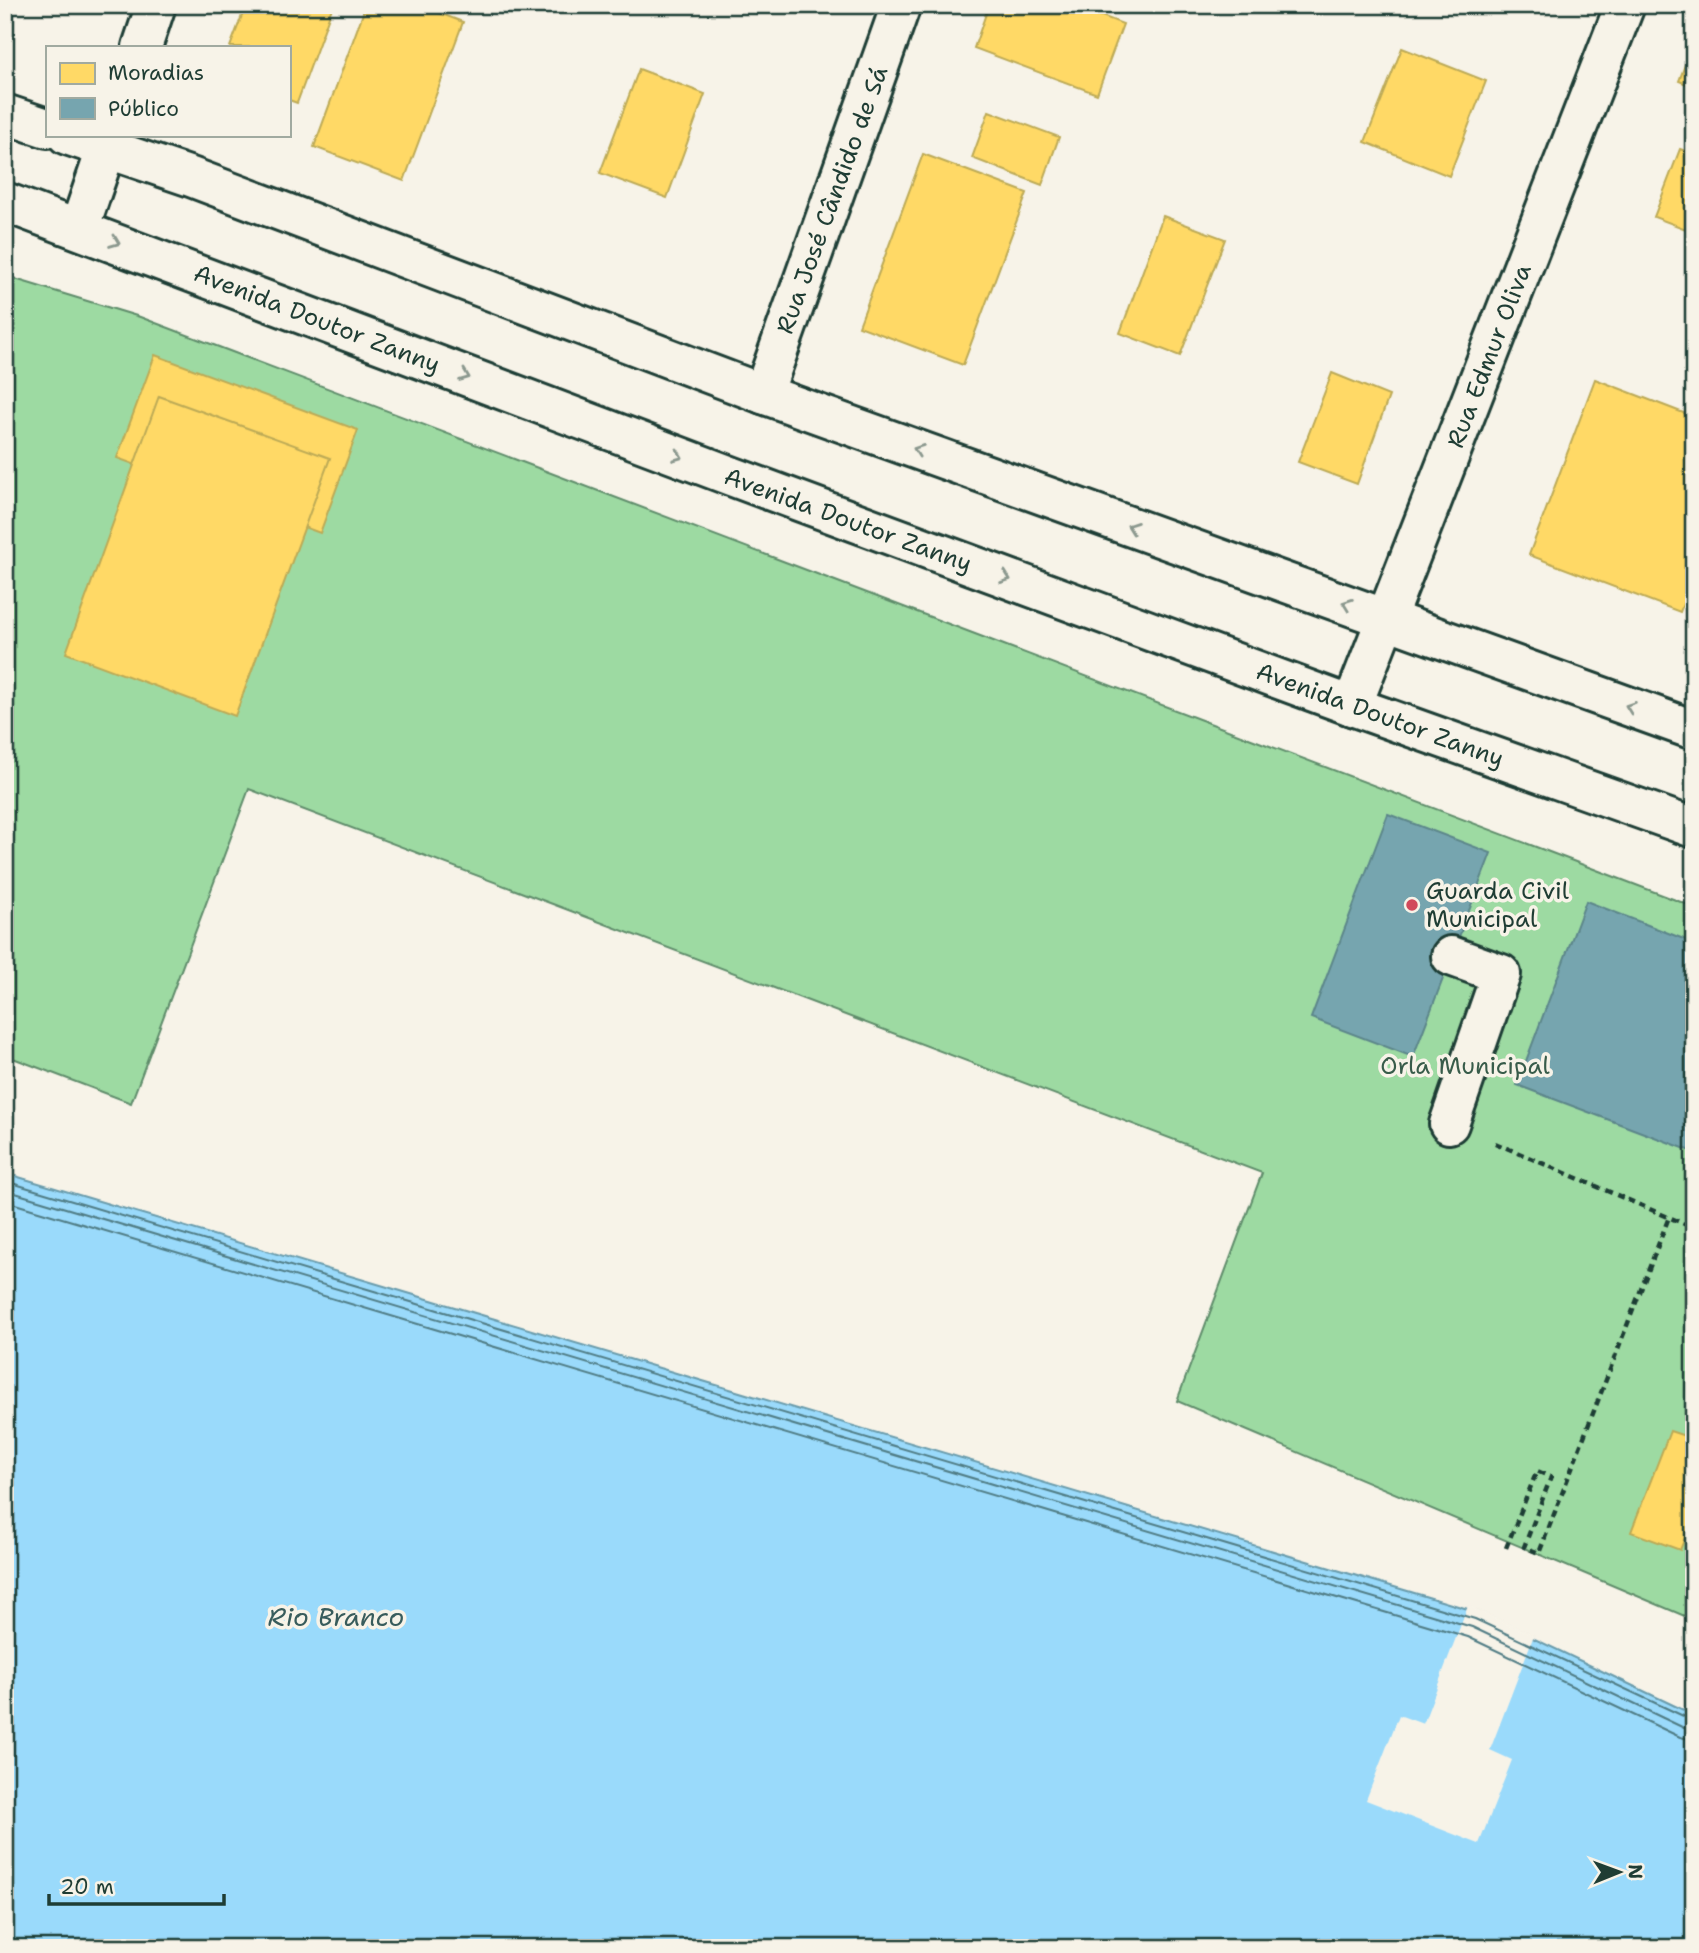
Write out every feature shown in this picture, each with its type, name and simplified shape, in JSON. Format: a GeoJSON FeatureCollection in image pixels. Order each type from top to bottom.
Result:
{"type":"FeatureCollection","features":[{"type":"Feature","properties":{"kind":"street"},"geometry":{"type":"LineString","coordinates":[[142,46],[156,5]]}},
{"type":"Feature","properties":{"kind":"street","name":"Rua José Cândido de Sá"},"geometry":{"type":"LineString","coordinates":[[763,394],[901,5]]}},
{"type":"Feature","properties":{"kind":"street","name":"Rua Edmur Oliva"},"geometry":{"type":"LineString","coordinates":[[1352,706],[1625,5]]}},
{"type":"Feature","properties":{"kind":"street"},"geometry":{"type":"LineString","coordinates":[[5,114],[46,128]]}},
{"type":"Feature","properties":{"kind":"street"},"geometry":{"type":"LineString","coordinates":[[72,136],[109,142],[204,182],[763,394],[1694,730]]}},
{"type":"Feature","properties":{"kind":"street"},"geometry":{"type":"LineString","coordinates":[[79,229],[109,142]]}},
{"type":"Feature","properties":{"kind":"street","name":"Avenida Doutor Zanny"},"geometry":{"type":"LineString","coordinates":[[5,202],[731,476],[1352,706],[1694,828]]}},
{"type":"Feature","properties":{"kind":"street"},"geometry":{"type":"LineString","coordinates":[[1449,1124],[1501,974],[1451,956]]}},
{"type":"Feature","properties":{"kind":"path"},"geometry":{"type":"LineString","coordinates":[[1449,1124],[1694,1228]]}},
{"type":"Feature","properties":{"kind":"path"},"geometry":{"type":"LineString","coordinates":[[1506,1548],[1536,1471],[1551,1477],[1524,1547],[1539,1553],[1669,1217]]}},
{"type":"Feature","properties":{"kind":"green space","name":"Orla Municipal"},"geometry":{"type":"Polygon","coordinates":[[[5,276],[140,317],[1694,907],[1694,1620],[1177,1401],[1262,1173],[249,789],[131,1103],[5,1055],[5,276]]]}},
{"type":"Feature","properties":{"kind":"water","name":"Rio Branco"},"geometry":{"type":"Polygon","coordinates":[[[5,1173],[1478,1612],[1694,1715],[1694,1948],[5,1948],[5,1173]]]}},
{"type":"Feature","properties":{"kind":"pier"},"geometry":{"type":"Polygon","coordinates":[[[1468,1606],[1534,1635],[1490,1750],[1512,1760],[1479,1844],[1366,1800],[1399,1715],[1423,1724],[1468,1606]]]}},
{"type":"Feature","properties":{"kind":"building: Moradias"},"geometry":{"type":"Polygon","coordinates":[[[246,5],[333,5],[297,103],[290,100],[290,46],[230,46],[246,5]]]}},
{"type":"Feature","properties":{"kind":"building: Moradias"},"geometry":{"type":"Polygon","coordinates":[[[366,5],[418,5],[463,22],[404,181],[314,147],[366,5]]]}},
{"type":"Feature","properties":{"kind":"building: Moradias"},"geometry":{"type":"Polygon","coordinates":[[[989,5],[1073,5],[1123,24],[1097,94],[974,48],[989,5]]]}},
{"type":"Feature","properties":{"kind":"building: Moradias"},"geometry":{"type":"Polygon","coordinates":[[[1694,41],[1694,87],[1679,81],[1694,41]]]}},
{"type":"Feature","properties":{"kind":"building: Moradias"},"geometry":{"type":"Polygon","coordinates":[[[1402,48],[1486,81],[1449,176],[1365,142],[1402,48]]]}},
{"type":"Feature","properties":{"kind":"building: Moradias"},"geometry":{"type":"Polygon","coordinates":[[[639,69],[705,94],[667,198],[600,173],[639,69]]]}},
{"type":"Feature","properties":{"kind":"building: Moradias"},"geometry":{"type":"Polygon","coordinates":[[[989,111],[1059,137],[1042,185],[972,158],[989,111]]]}},
{"type":"Feature","properties":{"kind":"building: Moradias"},"geometry":{"type":"Polygon","coordinates":[[[1680,149],[1694,154],[1694,232],[1654,217],[1680,149]]]}},
{"type":"Feature","properties":{"kind":"building: Moradias"},"geometry":{"type":"Polygon","coordinates":[[[923,154],[1027,193],[963,365],[859,326],[923,154]]]}},
{"type":"Feature","properties":{"kind":"building: Moradias"},"geometry":{"type":"Polygon","coordinates":[[[1163,216],[1225,239],[1180,356],[1120,333],[1163,216]]]}},
{"type":"Feature","properties":{"kind":"building: Moradias"},"geometry":{"type":"Polygon","coordinates":[[[155,355],[358,430],[320,533],[117,458],[155,355]]]}},
{"type":"Feature","properties":{"kind":"building: Moradias"},"geometry":{"type":"Polygon","coordinates":[[[1332,373],[1389,396],[1357,484],[1298,462],[1332,373]]]}},
{"type":"Feature","properties":{"kind":"building: Moradias"},"geometry":{"type":"Polygon","coordinates":[[[1595,379],[1694,417],[1694,576],[1680,612],[1529,555],[1595,379]]]}},
{"type":"Feature","properties":{"kind":"building: Moradias"},"geometry":{"type":"Polygon","coordinates":[[[159,396],[330,458],[235,716],[66,653],[159,396]]]}},
{"type":"Feature","properties":{"kind":"building: Moradias"},"geometry":{"type":"Polygon","coordinates":[[[1670,1431],[1694,1439],[1694,1515],[1680,1550],[1631,1532],[1670,1431]]]}},
{"type":"Feature","properties":{"kind":"building: Público","name":"Guarda Civil Municipal"},"geometry":{"type":"Polygon","coordinates":[[[1388,814],[1491,853],[1413,1057],[1311,1018],[1388,814]]]}},
{"type":"Feature","properties":{"kind":"building: Público"},"geometry":{"type":"Polygon","coordinates":[[[1586,901],[1694,943],[1694,1152],[1517,1085],[1586,901]]]}},
{"type":"Feature","properties":{"kind":"place","name":"Guarda Civil Municipal"},"geometry":{"type":"Point","coordinates":[1412,905]}}]}
